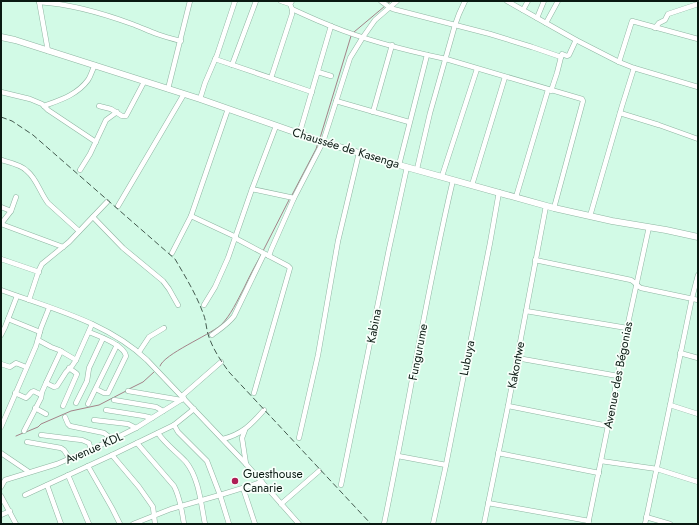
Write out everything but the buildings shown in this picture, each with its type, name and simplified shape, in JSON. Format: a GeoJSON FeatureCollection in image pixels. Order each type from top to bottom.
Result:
{"type":"FeatureCollection","features":[{"type":"Feature","properties":{"kind":"main road","name":"Chaussée de Kasenga"},"geometry":{"type":"LineString","coordinates":[[1,37],[10,38],[95,65],[200,99],[299,135],[399,165],[554,208],[612,221],[698,237]]}},
{"type":"Feature","properties":{"kind":"street"},"geometry":{"type":"LineString","coordinates":[[168,89],[190,1]]}},
{"type":"Feature","properties":{"kind":"street"},"geometry":{"type":"LineString","coordinates":[[200,99],[235,1]]}},
{"type":"Feature","properties":{"kind":"street"},"geometry":{"type":"LineString","coordinates":[[232,65],[256,1]]}},
{"type":"Feature","properties":{"kind":"street"},"geometry":{"type":"LineString","coordinates":[[281,1],[331,26],[363,37],[392,46],[446,59],[583,100],[554,208]]}},
{"type":"Feature","properties":{"kind":"street"},"geometry":{"type":"LineString","coordinates":[[269,256],[320,141],[336,101],[348,62],[385,5],[397,1]]}},
{"type":"Feature","properties":{"kind":"street"},"geometry":{"type":"LineString","coordinates":[[417,169],[430,113],[459,14],[465,1]]}},
{"type":"Feature","properties":{"kind":"street"},"geometry":{"type":"LineString","coordinates":[[508,1],[576,40],[619,62],[698,87]]}},
{"type":"Feature","properties":{"kind":"street"},"geometry":{"type":"LineString","coordinates":[[523,10],[528,1]]}},
{"type":"Feature","properties":{"kind":"street"},"geometry":{"type":"LineString","coordinates":[[537,18],[544,1]]}},
{"type":"Feature","properties":{"kind":"street"},"geometry":{"type":"LineString","coordinates":[[546,23],[558,1]]}},
{"type":"Feature","properties":{"kind":"street"},"geometry":{"type":"LineString","coordinates":[[48,51],[39,2],[85,9],[134,24],[159,35],[181,41]]}},
{"type":"Feature","properties":{"kind":"street"},"geometry":{"type":"LineString","coordinates":[[655,28],[668,14],[698,4]]}},
{"type":"Feature","properties":{"kind":"street"},"geometry":{"type":"LineString","coordinates":[[271,78],[291,15],[291,5]]}},
{"type":"Feature","properties":{"kind":"street"},"geometry":{"type":"LineString","coordinates":[[385,5],[397,10],[508,39],[561,57],[562,54],[567,56],[569,55],[576,40]]}},
{"type":"Feature","properties":{"kind":"street"},"geometry":{"type":"LineString","coordinates":[[619,62],[632,22],[698,39]]}},
{"type":"Feature","properties":{"kind":"street"},"geometry":{"type":"LineString","coordinates":[[299,135],[331,26]]}},
{"type":"Feature","properties":{"kind":"street"},"geometry":{"type":"LineString","coordinates":[[373,112],[392,46]]}},
{"type":"Feature","properties":{"kind":"street"},"geometry":{"type":"LineString","coordinates":[[399,165],[427,55]]}},
{"type":"Feature","properties":{"kind":"street"},"geometry":{"type":"LineString","coordinates":[[516,197],[549,90],[557,73],[561,57]]}},
{"type":"Feature","properties":{"kind":"street"},"geometry":{"type":"LineString","coordinates":[[215,59],[312,92]]}},
{"type":"Feature","properties":{"kind":"street"},"geometry":{"type":"LineString","coordinates":[[44,106],[75,92],[88,79],[95,65]]}},
{"type":"Feature","properties":{"kind":"street"},"geometry":{"type":"LineString","coordinates":[[590,216],[634,68]]}},
{"type":"Feature","properties":{"kind":"street"},"geometry":{"type":"LineString","coordinates":[[442,176],[477,69]]}},
{"type":"Feature","properties":{"kind":"street"},"geometry":{"type":"LineString","coordinates":[[318,72],[331,76]]}},
{"type":"Feature","properties":{"kind":"street"},"geometry":{"type":"LineString","coordinates":[[472,185],[505,77]]}},
{"type":"Feature","properties":{"kind":"street"},"geometry":{"type":"LineString","coordinates":[[99,106],[108,108],[123,116],[126,116],[144,82]]}},
{"type":"Feature","properties":{"kind":"street"},"geometry":{"type":"LineString","coordinates":[[1,92],[42,104],[48,110],[96,142]]}},
{"type":"Feature","properties":{"kind":"street"},"geometry":{"type":"LineString","coordinates":[[118,206],[184,94]]}},
{"type":"Feature","properties":{"kind":"street"},"geometry":{"type":"LineString","coordinates":[[336,101],[409,122]]}},
{"type":"Feature","properties":{"kind":"street"},"geometry":{"type":"LineString","coordinates":[[172,253],[191,216],[228,109]]}},
{"type":"Feature","properties":{"kind":"street"},"geometry":{"type":"LineString","coordinates":[[80,170],[90,154],[106,120],[117,112]]}},
{"type":"Feature","properties":{"kind":"street"},"geometry":{"type":"LineString","coordinates":[[620,113],[659,124],[698,139]]}},
{"type":"Feature","properties":{"kind":"street"},"geometry":{"type":"LineString","coordinates":[[204,305],[220,276],[276,126]]}},
{"type":"Feature","properties":{"kind":"street"},"geometry":{"type":"LineString","coordinates":[[299,438],[318,355],[338,241],[359,153]]}},
{"type":"Feature","properties":{"kind":"street"},"geometry":{"type":"LineString","coordinates":[[1,160],[27,170],[44,198],[80,231]]}},
{"type":"Feature","properties":{"kind":"street","name":"Kabina"},"geometry":{"type":"LineString","coordinates":[[341,485],[407,167]]}},
{"type":"Feature","properties":{"kind":"street","name":"Fungurume"},"geometry":{"type":"LineString","coordinates":[[384,524],[436,255],[453,180]]}},
{"type":"Feature","properties":{"kind":"street"},"geometry":{"type":"LineString","coordinates":[[252,189],[294,198]]}},
{"type":"Feature","properties":{"kind":"street","name":"Lubuya"},"geometry":{"type":"LineString","coordinates":[[433,524],[446,465],[499,192]]}},
{"type":"Feature","properties":{"kind":"street"},"geometry":{"type":"LineString","coordinates":[[16,197],[11,211],[1,224],[63,248]]}},
{"type":"Feature","properties":{"kind":"street"},"geometry":{"type":"LineString","coordinates":[[29,300],[40,266],[63,248],[107,202]]}},
{"type":"Feature","properties":{"kind":"street","name":"Kakontwe"},"geometry":{"type":"LineString","coordinates":[[484,524],[546,206]]}},
{"type":"Feature","properties":{"kind":"street"},"geometry":{"type":"LineString","coordinates":[[1,207],[11,211]]}},
{"type":"Feature","properties":{"kind":"street"},"geometry":{"type":"LineString","coordinates":[[191,216],[288,266],[290,269],[254,393]]}},
{"type":"Feature","properties":{"kind":"street"},"geometry":{"type":"LineString","coordinates":[[93,217],[123,248],[163,281],[178,305]]}},
{"type":"Feature","properties":{"kind":"street","name":"Avenue des Bégonias"},"geometry":{"type":"LineString","coordinates":[[588,522],[649,227]]}},
{"type":"Feature","properties":{"kind":"street"},"geometry":{"type":"LineString","coordinates":[[212,335],[234,316],[264,254]]}},
{"type":"Feature","properties":{"kind":"street"},"geometry":{"type":"LineString","coordinates":[[1,259],[38,272]]}},
{"type":"Feature","properties":{"kind":"street"},"geometry":{"type":"LineString","coordinates":[[536,260],[631,280],[641,288],[698,300]]}},
{"type":"Feature","properties":{"kind":"street"},"geometry":{"type":"LineString","coordinates":[[645,524],[680,353],[698,275]]}},
{"type":"Feature","properties":{"kind":"street"},"geometry":{"type":"LineString","coordinates":[[1,290],[92,324],[114,334],[139,352],[223,439],[299,524]]}},
{"type":"Feature","properties":{"kind":"street"},"geometry":{"type":"LineString","coordinates":[[1,334],[3,326],[8,319],[17,296]]}},
{"type":"Feature","properties":{"kind":"street"},"geometry":{"type":"LineString","coordinates":[[1,428],[38,340],[49,308]]}},
{"type":"Feature","properties":{"kind":"street"},"geometry":{"type":"LineString","coordinates":[[526,311],[627,328]]}},
{"type":"Feature","properties":{"kind":"street"},"geometry":{"type":"LineString","coordinates":[[8,319],[40,332]]}},
{"type":"Feature","properties":{"kind":"street"},"geometry":{"type":"LineString","coordinates":[[46,383],[56,387],[76,360],[92,324]]}},
{"type":"Feature","properties":{"kind":"street"},"geometry":{"type":"LineString","coordinates":[[139,352],[149,337],[164,328]]}},
{"type":"Feature","properties":{"kind":"street"},"geometry":{"type":"LineString","coordinates":[[89,332],[117,345],[125,351],[126,354],[126,358],[108,392],[104,394],[96,389]]}},
{"type":"Feature","properties":{"kind":"street"},"geometry":{"type":"LineString","coordinates":[[76,403],[87,381],[89,368],[103,338]]}},
{"type":"Feature","properties":{"kind":"street"},"geometry":{"type":"LineString","coordinates":[[38,340],[76,360]]}},
{"type":"Feature","properties":{"kind":"street"},"geometry":{"type":"LineString","coordinates":[[88,404],[117,345]]}},
{"type":"Feature","properties":{"kind":"street"},"geometry":{"type":"LineString","coordinates":[[24,431],[42,395],[61,351]]}},
{"type":"Feature","properties":{"kind":"street"},"geometry":{"type":"LineString","coordinates":[[680,353],[698,358]]}},
{"type":"Feature","properties":{"kind":"street"},"geometry":{"type":"LineString","coordinates":[[517,358],[618,376]]}},
{"type":"Feature","properties":{"kind":"street","name":"Avenue KDL"},"geometry":{"type":"LineString","coordinates":[[1,487],[3,480],[70,459],[110,442],[136,428],[182,398],[221,362]]}},
{"type":"Feature","properties":{"kind":"street"},"geometry":{"type":"LineString","coordinates":[[1,364],[10,367],[16,363],[26,367]]}},
{"type":"Feature","properties":{"kind":"street"},"geometry":{"type":"LineString","coordinates":[[63,406],[77,374],[69,368]]}},
{"type":"Feature","properties":{"kind":"street"},"geometry":{"type":"LineString","coordinates":[[15,393],[26,398],[32,391],[42,395]]}},
{"type":"Feature","properties":{"kind":"street"},"geometry":{"type":"LineString","coordinates":[[128,391],[182,398]]}},
{"type":"Feature","properties":{"kind":"street"},"geometry":{"type":"LineString","coordinates":[[114,400],[153,406],[163,411]]}},
{"type":"Feature","properties":{"kind":"street"},"geometry":{"type":"LineString","coordinates":[[670,405],[698,414]]}},
{"type":"Feature","properties":{"kind":"street"},"geometry":{"type":"LineString","coordinates":[[508,406],[608,426]]}},
{"type":"Feature","properties":{"kind":"street"},"geometry":{"type":"LineString","coordinates":[[35,408],[46,414]]}},
{"type":"Feature","properties":{"kind":"street"},"geometry":{"type":"LineString","coordinates":[[25,495],[174,425],[194,409]]}},
{"type":"Feature","properties":{"kind":"street"},"geometry":{"type":"LineString","coordinates":[[106,410],[152,418]]}},
{"type":"Feature","properties":{"kind":"street"},"geometry":{"type":"LineString","coordinates":[[223,439],[246,429],[264,410]]}},
{"type":"Feature","properties":{"kind":"street"},"geometry":{"type":"LineString","coordinates":[[65,417],[70,426],[104,433],[108,436],[110,442]]}},
{"type":"Feature","properties":{"kind":"street"},"geometry":{"type":"LineString","coordinates":[[94,420],[128,424],[136,428]]}},
{"type":"Feature","properties":{"kind":"street"},"geometry":{"type":"LineString","coordinates":[[174,425],[178,432],[207,461],[229,524]]}},
{"type":"Feature","properties":{"kind":"street"},"geometry":{"type":"LineString","coordinates":[[246,429],[242,438],[246,464]]}},
{"type":"Feature","properties":{"kind":"street"},"geometry":{"type":"LineString","coordinates":[[158,433],[182,458],[191,470],[201,500],[205,524]]}},
{"type":"Feature","properties":{"kind":"street"},"geometry":{"type":"LineString","coordinates":[[41,435],[82,440],[89,444],[92,450]]}},
{"type":"Feature","properties":{"kind":"street"},"geometry":{"type":"LineString","coordinates":[[27,442],[61,448],[70,459]]}},
{"type":"Feature","properties":{"kind":"street"},"geometry":{"type":"LineString","coordinates":[[137,443],[174,486],[181,506],[184,524]]}},
{"type":"Feature","properties":{"kind":"street"},"geometry":{"type":"LineString","coordinates":[[1,453],[29,472]]}},
{"type":"Feature","properties":{"kind":"street"},"geometry":{"type":"LineString","coordinates":[[498,453],[599,473]]}},
{"type":"Feature","properties":{"kind":"street"},"geometry":{"type":"LineString","coordinates":[[112,455],[152,504],[155,524]]}},
{"type":"Feature","properties":{"kind":"street"},"geometry":{"type":"LineString","coordinates":[[398,456],[446,465]]}},
{"type":"Feature","properties":{"kind":"street"},"geometry":{"type":"LineString","coordinates":[[601,461],[657,469],[698,482]]}},
{"type":"Feature","properties":{"kind":"street"},"geometry":{"type":"LineString","coordinates":[[88,466],[120,524]]}},
{"type":"Feature","properties":{"kind":"street"},"geometry":{"type":"LineString","coordinates":[[281,504],[319,471]]}},
{"type":"Feature","properties":{"kind":"street"},"geometry":{"type":"LineString","coordinates":[[68,475],[89,524]]}},
{"type":"Feature","properties":{"kind":"street"},"geometry":{"type":"LineString","coordinates":[[133,524],[181,506],[262,482]]}},
{"type":"Feature","properties":{"kind":"street"},"geometry":{"type":"LineString","coordinates":[[47,485],[61,524]]}},
{"type":"Feature","properties":{"kind":"street"},"geometry":{"type":"LineString","coordinates":[[243,488],[255,524]]}},
{"type":"Feature","properties":{"kind":"street"},"geometry":{"type":"LineString","coordinates":[[1,496],[16,524]]}},
{"type":"Feature","properties":{"kind":"street"},"geometry":{"type":"LineString","coordinates":[[488,503],[588,522]]}},
{"type":"Feature","properties":{"kind":"street"},"geometry":{"type":"LineString","coordinates":[[1,515],[10,511]]}},
{"type":"Feature","properties":{"kind":"street"},"geometry":{"type":"LineString","coordinates":[[646,518],[670,524]]}},
{"type":"Feature","properties":{"kind":"waterway"},"geometry":{"type":"LineString","coordinates":[[387,4],[391,1]]}},
{"type":"Feature","properties":{"kind":"waterway"},"geometry":{"type":"LineString","coordinates":[[354,32],[385,6]]}},
{"type":"Feature","properties":{"kind":"waterway"},"geometry":{"type":"LineString","coordinates":[[320,138],[351,36]]}},
{"type":"Feature","properties":{"kind":"waterway"},"geometry":{"type":"LineString","coordinates":[[292,195],[318,143]]}},
{"type":"Feature","properties":{"kind":"waterway"},"geometry":{"type":"LineString","coordinates":[[263,251],[290,198]]}},
{"type":"Feature","properties":{"kind":"waterway"},"geometry":{"type":"LineString","coordinates":[[160,366],[169,356],[221,325],[234,308],[261,255]]}},
{"type":"Feature","properties":{"kind":"waterway"},"geometry":{"type":"LineString","coordinates":[[129,389],[143,382],[154,372]]}},
{"type":"Feature","properties":{"kind":"waterway"},"geometry":{"type":"LineString","coordinates":[[26,432],[71,411],[99,405],[126,391]]}},
{"type":"Feature","properties":{"kind":"waterway"},"geometry":{"type":"LineString","coordinates":[[16,436],[23,433]]}},
{"type":"Feature","properties":{"kind":"railway"},"geometry":{"type":"LineString","coordinates":[[1,117],[12,121],[33,135],[175,259],[200,306],[212,344],[229,372],[371,524]]}},
{"type":"Feature","properties":{"kind":"place","name":"Guesthouse Canarie"},"geometry":{"type":"Point","coordinates":[235,481]}}]}
